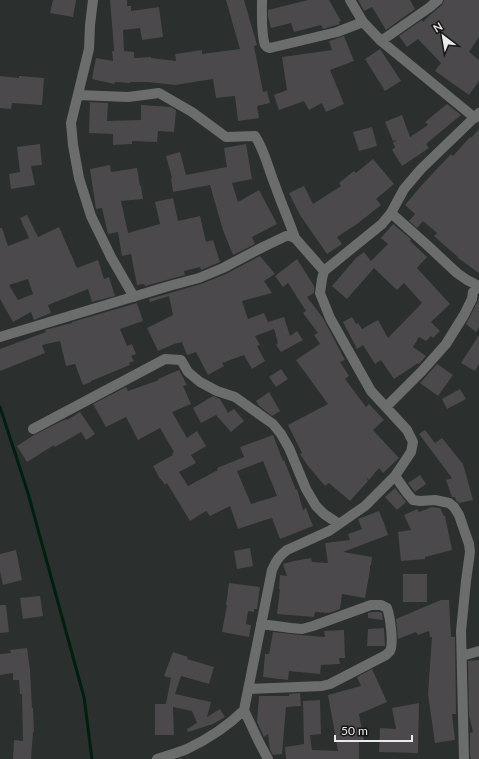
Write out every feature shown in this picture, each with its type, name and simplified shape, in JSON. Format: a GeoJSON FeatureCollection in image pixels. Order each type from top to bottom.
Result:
{"type":"FeatureCollection","features":[{"type":"Feature","properties":{"kind":"street"},"geometry":{"type":"LineString","coordinates":[[93,0],[89,49],[72,123],[73,145],[79,178],[91,216],[111,257],[134,297]]}},
{"type":"Feature","properties":{"kind":"street"},"geometry":{"type":"LineString","coordinates":[[262,0],[262,28],[265,44],[270,48],[337,32],[363,22]]}},
{"type":"Feature","properties":{"kind":"street"},"geometry":{"type":"LineString","coordinates":[[157,759],[187,748],[217,733],[244,710],[272,570],[281,554],[329,531],[365,506],[396,476],[411,452],[413,442],[407,430],[371,391],[330,318],[320,293],[322,279],[324,271],[382,224],[391,213],[404,189],[421,169],[477,115],[381,41],[363,22],[350,0]]}},
{"type":"Feature","properties":{"kind":"street"},"geometry":{"type":"LineString","coordinates":[[381,41],[438,0]]}},
{"type":"Feature","properties":{"kind":"street"},"geometry":{"type":"LineString","coordinates":[[78,95],[128,97],[159,93],[192,112],[226,137],[255,136],[261,145],[295,238],[324,271]]}},
{"type":"Feature","properties":{"kind":"street"},"geometry":{"type":"LineString","coordinates":[[386,407],[422,371],[446,344],[467,310],[472,300],[473,292],[479,286],[457,273],[391,213]]}},
{"type":"Feature","properties":{"kind":"street"},"geometry":{"type":"LineString","coordinates":[[0,337],[200,278],[286,236],[295,238]]}},
{"type":"Feature","properties":{"kind":"street"},"geometry":{"type":"LineString","coordinates":[[33,429],[165,359],[182,360],[188,372],[200,382],[216,391],[235,397],[273,424],[289,448],[306,489],[316,506],[324,514],[339,524]]}},
{"type":"Feature","properties":{"kind":"street"},"geometry":{"type":"LineString","coordinates":[[396,476],[413,500],[420,502],[435,500],[449,503],[454,507],[474,548],[470,552],[462,631],[464,759]]}},
{"type":"Feature","properties":{"kind":"street"},"geometry":{"type":"LineString","coordinates":[[248,689],[322,686],[330,684],[386,655],[390,652],[392,644],[390,616],[387,608],[381,605],[372,605],[313,626],[302,628],[261,624]]}},
{"type":"Feature","properties":{"kind":"street"},"geometry":{"type":"LineString","coordinates":[[462,656],[479,651]]}},
{"type":"Feature","properties":{"kind":"street"},"geometry":{"type":"LineString","coordinates":[[244,710],[268,759]]}},
{"type":"Feature","properties":{"kind":"building"},"geometry":{"type":"Polygon","coordinates":[[[53,0],[76,0],[73,17],[50,13],[53,0]]]}},
{"type":"Feature","properties":{"kind":"building"},"geometry":{"type":"Polygon","coordinates":[[[110,0],[127,0],[127,6],[131,6],[131,11],[159,7],[163,37],[142,40],[140,28],[123,30],[124,51],[134,52],[134,58],[151,57],[176,61],[175,54],[202,50],[202,54],[240,49],[226,0],[244,0],[257,45],[254,46],[263,92],[267,91],[270,103],[257,106],[259,118],[238,121],[235,96],[216,98],[213,79],[175,85],[148,82],[115,82],[114,84],[92,79],[96,58],[113,61],[112,51],[114,51],[110,0]]]}},
{"type":"Feature","properties":{"kind":"building"},"geometry":{"type":"Polygon","coordinates":[[[308,0],[329,0],[341,21],[339,22],[340,24],[323,29],[321,25],[294,32],[291,23],[271,28],[268,10],[308,0]]]}},
{"type":"Feature","properties":{"kind":"building"},"geometry":{"type":"Polygon","coordinates":[[[358,0],[410,0],[415,9],[386,30],[372,7],[364,11],[358,0]]]}},
{"type":"Feature","properties":{"kind":"building"},"geometry":{"type":"Polygon","coordinates":[[[444,0],[479,0],[479,37],[469,52],[479,60],[479,81],[469,95],[435,71],[441,63],[418,39],[407,47],[399,36],[422,20],[423,22],[442,5],[444,0]]]}},
{"type":"Feature","properties":{"kind":"building"},"geometry":{"type":"Polygon","coordinates":[[[344,36],[354,61],[330,70],[344,104],[326,112],[322,103],[309,110],[304,101],[279,110],[274,95],[287,90],[282,57],[332,50],[329,41],[344,36]]]}},
{"type":"Feature","properties":{"kind":"building"},"geometry":{"type":"Polygon","coordinates":[[[380,49],[401,81],[385,91],[365,59],[380,49]]]}},
{"type":"Feature","properties":{"kind":"building"},"geometry":{"type":"Polygon","coordinates":[[[0,76],[44,78],[42,105],[12,103],[11,109],[0,108],[0,76]]]}},
{"type":"Feature","properties":{"kind":"building"},"geometry":{"type":"Polygon","coordinates":[[[90,102],[108,103],[107,121],[141,120],[141,105],[171,107],[176,110],[174,132],[158,131],[157,142],[132,141],[132,144],[113,145],[113,134],[89,133],[90,102]]]}},
{"type":"Feature","properties":{"kind":"building"},"geometry":{"type":"Polygon","coordinates":[[[447,104],[461,115],[426,144],[429,148],[402,166],[392,150],[395,147],[393,143],[396,140],[393,141],[385,122],[402,115],[410,137],[428,125],[425,122],[447,104]]]}},
{"type":"Feature","properties":{"kind":"building"},"geometry":{"type":"Polygon","coordinates":[[[372,127],[377,146],[359,151],[353,132],[372,127]]]}},
{"type":"Feature","properties":{"kind":"building"},"geometry":{"type":"Polygon","coordinates":[[[479,129],[479,273],[458,258],[434,236],[437,233],[423,221],[417,228],[409,221],[415,214],[405,205],[451,154],[453,156],[479,129]]]}},
{"type":"Feature","properties":{"kind":"building"},"geometry":{"type":"Polygon","coordinates":[[[40,144],[42,165],[31,166],[35,185],[11,189],[9,174],[20,172],[17,147],[40,144]]]}},
{"type":"Feature","properties":{"kind":"building"},"geometry":{"type":"Polygon","coordinates":[[[246,144],[252,179],[232,183],[238,202],[259,190],[277,224],[252,237],[255,244],[233,255],[223,230],[210,185],[173,192],[172,178],[166,156],[180,152],[186,175],[227,167],[224,148],[246,144]]]}},
{"type":"Feature","properties":{"kind":"building"},"geometry":{"type":"Polygon","coordinates":[[[373,159],[394,184],[376,199],[381,205],[357,224],[337,237],[342,244],[327,254],[300,215],[289,193],[304,186],[313,204],[341,186],[339,183],[354,171],[356,173],[373,159]]]}},
{"type":"Feature","properties":{"kind":"building"},"geometry":{"type":"Polygon","coordinates":[[[110,165],[111,172],[137,168],[143,199],[121,201],[128,233],[160,224],[155,202],[173,198],[178,221],[200,216],[206,242],[213,240],[220,262],[201,270],[200,267],[184,271],[185,275],[145,286],[144,284],[137,285],[131,254],[122,256],[118,232],[108,234],[102,208],[96,209],[90,169],[110,165]]]}},
{"type":"Feature","properties":{"kind":"building"},"geometry":{"type":"Polygon","coordinates":[[[27,215],[38,237],[59,227],[77,268],[98,260],[104,279],[109,277],[115,296],[92,302],[88,289],[48,305],[51,313],[34,320],[31,312],[13,322],[0,299],[0,228],[2,228],[8,246],[29,238],[20,218],[27,215]],[[28,279],[9,285],[18,300],[33,294],[28,279]]]}},
{"type":"Feature","properties":{"kind":"building"},"geometry":{"type":"Polygon","coordinates":[[[393,224],[411,239],[410,241],[427,257],[417,268],[450,304],[431,322],[440,331],[433,338],[431,336],[426,341],[419,337],[413,347],[426,356],[419,364],[418,363],[394,379],[381,360],[375,364],[363,345],[357,349],[343,322],[352,317],[356,324],[358,323],[362,329],[378,320],[388,338],[422,303],[404,283],[397,290],[374,268],[347,299],[332,286],[356,258],[364,252],[371,261],[388,244],[381,238],[393,224]]]}},
{"type":"Feature","properties":{"kind":"building"},"geometry":{"type":"Polygon","coordinates":[[[260,256],[275,274],[264,281],[272,293],[242,301],[248,319],[264,313],[268,322],[284,317],[290,336],[297,331],[303,340],[281,352],[276,345],[278,343],[274,329],[255,336],[260,345],[257,346],[265,361],[252,369],[244,355],[222,363],[224,366],[208,375],[196,352],[187,355],[182,342],[158,351],[147,328],[173,315],[169,296],[150,302],[149,299],[201,284],[226,274],[260,256]]]}},
{"type":"Feature","properties":{"kind":"building"},"geometry":{"type":"Polygon","coordinates":[[[297,259],[314,286],[314,293],[307,297],[323,318],[345,360],[340,362],[349,376],[345,379],[366,407],[369,404],[384,420],[373,430],[399,458],[383,473],[379,468],[369,480],[366,477],[368,481],[350,501],[329,483],[325,486],[308,466],[300,454],[302,453],[288,425],[328,404],[296,360],[320,344],[314,335],[318,333],[303,313],[306,311],[288,283],[283,287],[275,276],[297,259]]]}},
{"type":"Feature","properties":{"kind":"building"},"geometry":{"type":"Polygon","coordinates":[[[479,299],[479,327],[476,332],[466,324],[479,299]]]}},
{"type":"Feature","properties":{"kind":"building"},"geometry":{"type":"Polygon","coordinates":[[[137,303],[143,321],[120,329],[127,346],[132,344],[136,354],[131,356],[134,361],[129,363],[130,365],[83,385],[75,364],[66,366],[60,341],[42,345],[45,353],[0,371],[0,349],[46,332],[45,330],[137,303]]]}},
{"type":"Feature","properties":{"kind":"building"},"geometry":{"type":"Polygon","coordinates":[[[479,335],[479,364],[475,371],[461,363],[479,335]]]}},
{"type":"Feature","properties":{"kind":"building"},"geometry":{"type":"Polygon","coordinates":[[[437,364],[453,375],[438,396],[420,383],[437,364]]]}},
{"type":"Feature","properties":{"kind":"building"},"geometry":{"type":"Polygon","coordinates":[[[281,369],[288,379],[276,387],[269,377],[281,369]]]}},
{"type":"Feature","properties":{"kind":"building"},"geometry":{"type":"Polygon","coordinates":[[[179,370],[187,385],[183,386],[191,404],[172,412],[187,438],[197,431],[206,446],[191,455],[196,463],[179,472],[188,486],[218,470],[217,468],[244,457],[240,447],[273,435],[283,461],[284,460],[296,490],[297,489],[303,510],[306,508],[313,526],[280,539],[272,518],[238,529],[230,506],[210,516],[206,511],[190,521],[167,483],[165,485],[160,479],[153,466],[173,455],[172,454],[174,452],[160,428],[138,440],[126,417],[106,427],[93,404],[126,387],[128,391],[159,380],[158,379],[179,370]],[[263,461],[237,471],[251,504],[277,496],[263,461]]]}},
{"type":"Feature","properties":{"kind":"building"},"geometry":{"type":"Polygon","coordinates":[[[460,389],[466,399],[447,409],[442,399],[460,389]]]}},
{"type":"Feature","properties":{"kind":"building"},"geometry":{"type":"Polygon","coordinates":[[[269,392],[280,411],[272,416],[259,406],[256,401],[269,392]]]}},
{"type":"Feature","properties":{"kind":"building"},"geometry":{"type":"Polygon","coordinates":[[[213,396],[220,399],[228,413],[234,409],[244,421],[231,432],[216,415],[201,423],[193,408],[213,396]]]}},
{"type":"Feature","properties":{"kind":"building"},"geometry":{"type":"Polygon","coordinates":[[[80,412],[95,434],[86,440],[81,432],[55,447],[54,445],[27,462],[17,446],[34,435],[66,419],[67,420],[80,412]]]}},
{"type":"Feature","properties":{"kind":"building"},"geometry":{"type":"Polygon","coordinates":[[[425,430],[435,443],[442,438],[463,464],[473,500],[459,503],[455,497],[452,497],[446,480],[452,478],[419,434],[425,430]]]}},
{"type":"Feature","properties":{"kind":"building"},"geometry":{"type":"Polygon","coordinates":[[[420,475],[426,484],[415,492],[408,483],[420,475]]]}},
{"type":"Feature","properties":{"kind":"building"},"geometry":{"type":"Polygon","coordinates":[[[395,488],[406,502],[397,510],[385,497],[395,488]]]}},
{"type":"Feature","properties":{"kind":"building"},"geometry":{"type":"Polygon","coordinates":[[[432,507],[440,508],[445,516],[452,550],[425,557],[425,559],[401,561],[398,532],[411,530],[404,515],[417,509],[419,512],[432,507]]]}},
{"type":"Feature","properties":{"kind":"building"},"geometry":{"type":"Polygon","coordinates":[[[379,511],[388,535],[343,552],[372,557],[365,598],[342,594],[340,609],[329,613],[315,612],[314,617],[277,614],[280,575],[287,576],[283,564],[311,558],[312,562],[328,563],[325,543],[350,540],[348,534],[362,529],[358,519],[379,511]]]}},
{"type":"Feature","properties":{"kind":"building"},"geometry":{"type":"Polygon","coordinates":[[[250,548],[253,566],[237,569],[234,551],[250,548]]]}},
{"type":"Feature","properties":{"kind":"building"},"geometry":{"type":"Polygon","coordinates":[[[16,550],[22,580],[3,585],[0,571],[0,554],[16,550]]]}},
{"type":"Feature","properties":{"kind":"building"},"geometry":{"type":"Polygon","coordinates":[[[403,574],[427,574],[427,602],[403,602],[403,574]]]}},
{"type":"Feature","properties":{"kind":"building"},"geometry":{"type":"Polygon","coordinates":[[[229,583],[260,587],[257,609],[254,609],[254,612],[248,611],[246,624],[251,625],[249,637],[222,632],[229,583]]]}},
{"type":"Feature","properties":{"kind":"building"},"geometry":{"type":"Polygon","coordinates":[[[40,596],[43,616],[23,619],[20,598],[40,596]]]}},
{"type":"Feature","properties":{"kind":"building"},"geometry":{"type":"Polygon","coordinates":[[[441,600],[449,600],[451,637],[455,637],[456,714],[452,714],[455,740],[435,743],[428,694],[432,637],[430,637],[429,631],[418,635],[416,632],[398,639],[396,619],[441,600]]]}},
{"type":"Feature","properties":{"kind":"building"},"geometry":{"type":"Polygon","coordinates":[[[0,605],[6,605],[9,632],[0,633],[0,605]]]}},
{"type":"Feature","properties":{"kind":"building"},"geometry":{"type":"Polygon","coordinates":[[[368,613],[382,613],[383,620],[368,618],[368,613]]]}},
{"type":"Feature","properties":{"kind":"building"},"geometry":{"type":"Polygon","coordinates":[[[384,628],[385,646],[367,646],[368,629],[384,628]]]}},
{"type":"Feature","properties":{"kind":"building"},"geometry":{"type":"Polygon","coordinates":[[[344,630],[345,658],[339,658],[340,664],[321,665],[320,674],[289,671],[288,680],[263,677],[265,654],[269,654],[273,632],[325,637],[324,631],[344,630]]]}},
{"type":"Feature","properties":{"kind":"building"},"geometry":{"type":"Polygon","coordinates":[[[27,648],[34,732],[31,759],[13,759],[14,740],[23,741],[22,694],[20,694],[19,680],[13,680],[13,673],[0,675],[0,654],[11,653],[10,650],[27,648]]]}},
{"type":"Feature","properties":{"kind":"building"},"geometry":{"type":"Polygon","coordinates":[[[173,652],[188,657],[187,659],[214,667],[209,684],[181,676],[175,694],[211,702],[207,717],[220,709],[225,717],[213,724],[188,732],[187,729],[197,723],[192,711],[173,707],[174,735],[155,735],[155,704],[166,704],[171,678],[164,676],[173,652]]]}},
{"type":"Feature","properties":{"kind":"building"},"geometry":{"type":"Polygon","coordinates":[[[479,660],[479,759],[471,759],[470,733],[473,732],[469,715],[468,661],[479,660]]]}},
{"type":"Feature","properties":{"kind":"building"},"geometry":{"type":"Polygon","coordinates":[[[372,669],[387,702],[359,714],[364,741],[359,742],[359,759],[286,759],[285,747],[304,744],[303,701],[320,700],[321,734],[310,735],[312,750],[338,751],[328,695],[361,686],[357,677],[372,669]]]}},
{"type":"Feature","properties":{"kind":"building"},"geometry":{"type":"Polygon","coordinates":[[[300,693],[301,706],[286,707],[282,754],[273,755],[270,750],[268,734],[264,737],[257,722],[259,696],[289,696],[289,694],[300,693]]]}},
{"type":"Feature","properties":{"kind":"building"},"geometry":{"type":"Polygon","coordinates":[[[419,703],[418,753],[379,752],[380,728],[396,729],[392,708],[419,703]]]}},
{"type":"Feature","properties":{"kind":"waterway"},"geometry":{"type":"LineString","coordinates":[[0,407],[28,493],[84,697],[92,759]]}}]}
